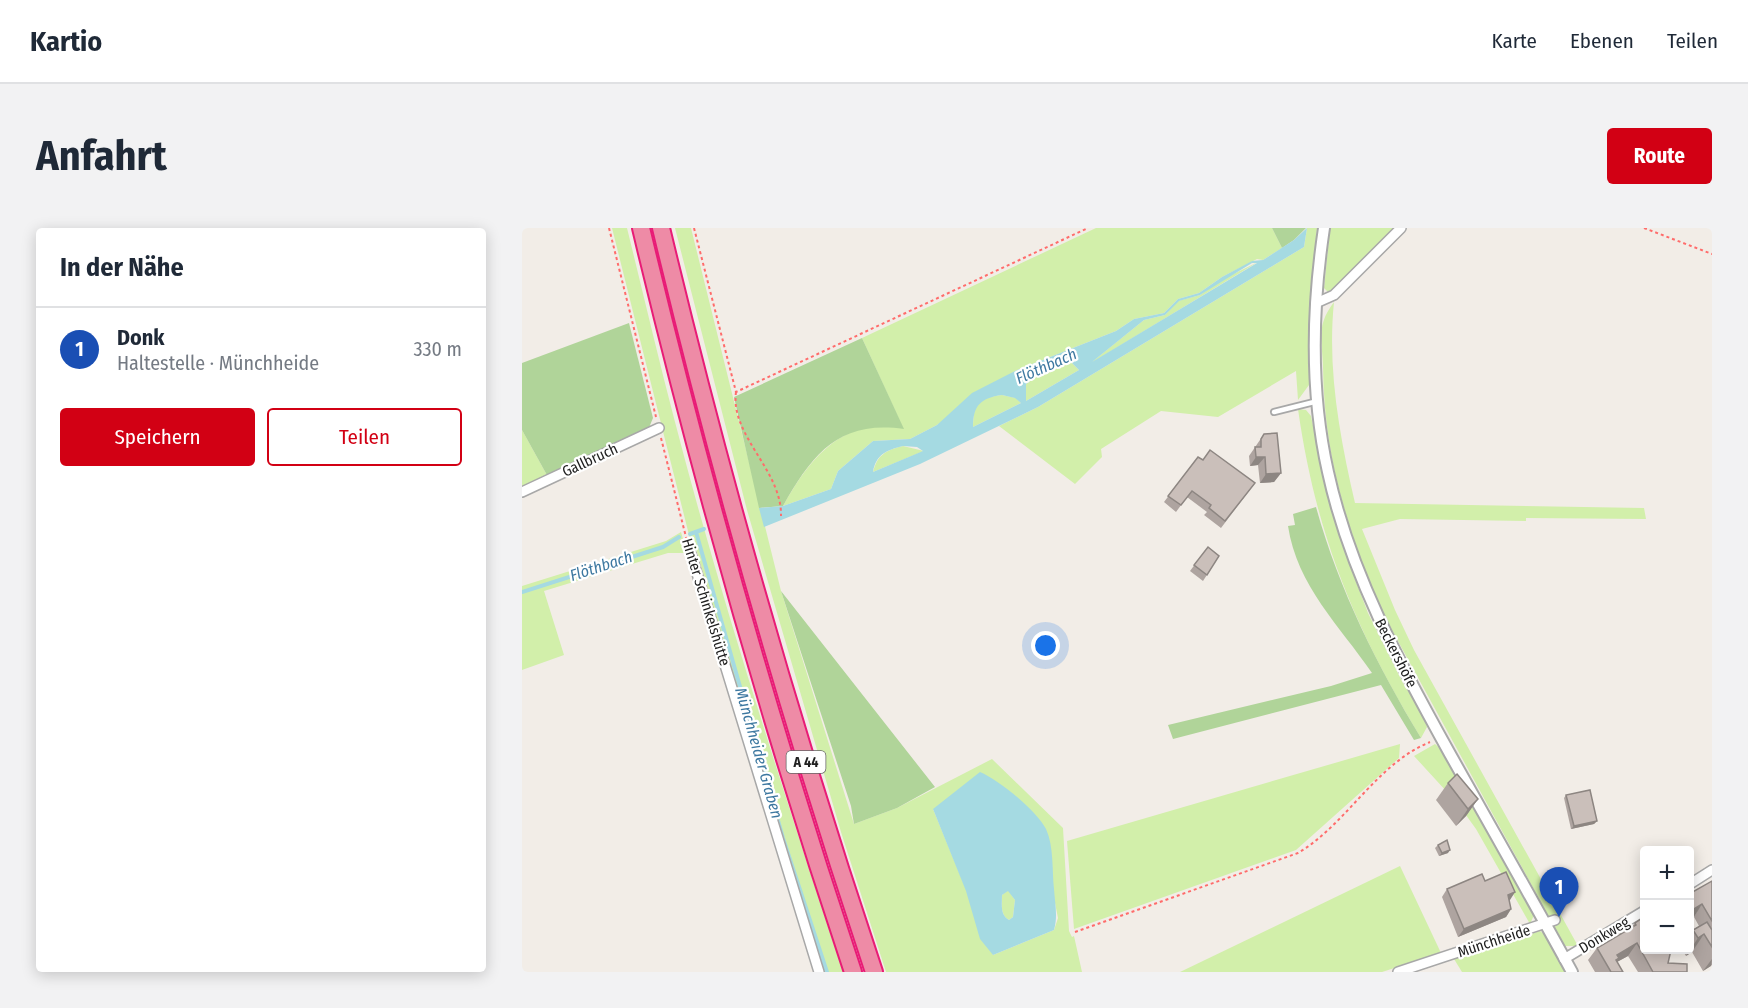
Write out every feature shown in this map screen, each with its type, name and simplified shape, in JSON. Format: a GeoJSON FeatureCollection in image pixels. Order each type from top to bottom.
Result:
{"type":"FeatureCollection","features":[{"type":"Feature","properties":{"kind":"highway","name":"A 44"},"geometry":{"type":"LineString","coordinates":[[640,228],[711,510],[787,768],[853,972]]}},
{"type":"Feature","properties":{"kind":"highway","name":"A 44"},"geometry":{"type":"LineString","coordinates":[[661,228],[743,550],[815,793],[874,972]]}},
{"type":"Feature","properties":{"kind":"street","name":"Beckershöfe"},"geometry":{"type":"LineString","coordinates":[[1324,228],[1316,303],[1318,401],[1329,476],[1355,563],[1387,635],[1441,738],[1550,922],[1572,972]]}},
{"type":"Feature","properties":{"kind":"street"},"geometry":{"type":"LineString","coordinates":[[1316,303],[1337,292],[1401,228]]}},
{"type":"Feature","properties":{"kind":"street","name":"Gallbruch"},"geometry":{"type":"LineString","coordinates":[[522,492],[659,428]]}},
{"type":"Feature","properties":{"kind":"street","name":"Hinter Schinkelshütte"},"geometry":{"type":"LineString","coordinates":[[691,554],[819,972]]}},
{"type":"Feature","properties":{"kind":"street"},"geometry":{"type":"LineString","coordinates":[[1694,881],[1712,870]]}},
{"type":"Feature","properties":{"kind":"street","name":"Donkweg"},"geometry":{"type":"LineString","coordinates":[[1564,958],[1640,913]]}},
{"type":"Feature","properties":{"kind":"street","name":"Münchheide"},"geometry":{"type":"LineString","coordinates":[[1398,972],[1550,922]]}},
{"type":"Feature","properties":{"kind":"lane"},"geometry":{"type":"LineString","coordinates":[[1274,412],[1318,401]]}},
{"type":"Feature","properties":{"kind":"path","name":"Hinter Schinkelshütte"},"geometry":{"type":"LineString","coordinates":[[609,228],[691,554]]}},
{"type":"Feature","properties":{"kind":"path"},"geometry":{"type":"LineString","coordinates":[[694,228],[736,393],[738,421],[763,461],[782,505],[781,516]]}},
{"type":"Feature","properties":{"kind":"path"},"geometry":{"type":"LineString","coordinates":[[736,393],[1088,228]]}},
{"type":"Feature","properties":{"kind":"path"},"geometry":{"type":"LineString","coordinates":[[1644,228],[1712,254]]}},
{"type":"Feature","properties":{"kind":"path"},"geometry":{"type":"LineString","coordinates":[[1075,932],[1298,853],[1322,836],[1408,754],[1441,738]]}},
{"type":"Feature","properties":{"kind":"green space"},"geometry":{"type":"Polygon","coordinates":[[[612,228],[627,228],[675,422],[733,629],[843,972],[822,972],[780,839],[697,552],[692,547],[612,228]]]}},
{"type":"Feature","properties":{"kind":"green space"},"geometry":{"type":"Polygon","coordinates":[[[675,228],[691,228],[781,591],[854,824],[897,808],[992,759],[1063,828],[1069,931],[1072,937],[1074,936],[1082,972],[886,972],[841,832],[747,510],[675,228]],[[933,809],[993,955],[1054,930],[1058,918],[1054,898],[933,809]]]}},
{"type":"Feature","properties":{"kind":"green space"},"geometry":{"type":"Polygon","coordinates":[[[1096,228],[1272,228],[1282,248],[1263,260],[1257,259],[1222,277],[1199,293],[1178,299],[1164,313],[1134,319],[1116,331],[1015,371],[937,425],[910,439],[873,441],[838,471],[831,489],[783,506],[809,466],[820,454],[845,435],[859,429],[878,426],[903,428],[862,338],[1096,228]]]}},
{"type":"Feature","properties":{"kind":"green space"},"geometry":{"type":"Polygon","coordinates":[[[1272,228],[1306,228],[1282,248],[1272,228]]]}},
{"type":"Feature","properties":{"kind":"green space"},"geometry":{"type":"Polygon","coordinates":[[[1307,228],[1317,228],[1310,302],[1309,385],[1298,400],[1296,371],[1218,417],[1161,411],[1101,449],[1102,457],[1075,484],[999,426],[1038,407],[1304,247],[1307,228]]]}},
{"type":"Feature","properties":{"kind":"green space"},"geometry":{"type":"Polygon","coordinates":[[[1330,228],[1395,228],[1336,288],[1328,292],[1324,288],[1330,228]]]}},
{"type":"Feature","properties":{"kind":"green space"},"geometry":{"type":"Polygon","coordinates":[[[1258,262],[1088,365],[1144,320],[1165,315],[1178,301],[1200,295],[1223,279],[1258,262]]]}},
{"type":"Feature","properties":{"kind":"green space"},"geometry":{"type":"Polygon","coordinates":[[[1334,302],[1332,353],[1336,404],[1355,503],[1644,508],[1646,519],[1526,518],[1526,521],[1400,519],[1362,529],[1414,650],[1578,946],[1565,946],[1382,612],[1358,552],[1333,463],[1324,400],[1321,333],[1328,310],[1334,302]]]}},
{"type":"Feature","properties":{"kind":"green space"},"geometry":{"type":"Polygon","coordinates":[[[629,323],[653,418],[648,430],[548,477],[522,430],[522,363],[629,323]]]}},
{"type":"Feature","properties":{"kind":"green space"},"geometry":{"type":"Polygon","coordinates":[[[862,338],[904,429],[881,428],[845,435],[830,444],[817,456],[805,470],[783,506],[759,508],[734,397],[862,338]]]}},
{"type":"Feature","properties":{"kind":"green space"},"geometry":{"type":"Polygon","coordinates":[[[1061,362],[1072,363],[1079,370],[1026,401],[1026,384],[1061,362]]]}},
{"type":"Feature","properties":{"kind":"green space"},"geometry":{"type":"Polygon","coordinates":[[[1002,395],[1016,398],[1021,403],[973,427],[974,413],[982,400],[1002,395]]]}},
{"type":"Feature","properties":{"kind":"green space"},"geometry":{"type":"Polygon","coordinates":[[[1298,409],[1306,410],[1311,416],[1330,506],[1368,613],[1403,683],[1424,715],[1427,727],[1421,738],[1376,658],[1327,540],[1306,455],[1298,409]]]}},
{"type":"Feature","properties":{"kind":"green space"},"geometry":{"type":"Polygon","coordinates":[[[522,430],[548,477],[522,489],[522,430]]]}},
{"type":"Feature","properties":{"kind":"green space"},"geometry":{"type":"Polygon","coordinates":[[[903,446],[924,451],[873,472],[877,461],[883,454],[903,446]]]}},
{"type":"Feature","properties":{"kind":"green space"},"geometry":{"type":"Polygon","coordinates":[[[1316,507],[1336,568],[1361,626],[1389,683],[1421,738],[1414,740],[1381,685],[1173,739],[1168,725],[1331,686],[1372,673],[1321,604],[1300,568],[1293,548],[1288,526],[1295,525],[1293,514],[1316,507]]]}},
{"type":"Feature","properties":{"kind":"green space"},"geometry":{"type":"Polygon","coordinates":[[[681,532],[687,553],[668,553],[544,591],[564,655],[522,670],[522,586],[666,541],[681,532]]]}},
{"type":"Feature","properties":{"kind":"green space"},"geometry":{"type":"Polygon","coordinates":[[[781,591],[935,787],[897,808],[854,824],[851,806],[781,591]]]}},
{"type":"Feature","properties":{"kind":"green space"},"geometry":{"type":"Polygon","coordinates":[[[1400,744],[1399,758],[1296,850],[1074,929],[1067,841],[1400,744]]]}},
{"type":"Feature","properties":{"kind":"green space"},"geometry":{"type":"Polygon","coordinates":[[[1435,744],[1443,751],[1534,915],[1530,924],[1476,829],[1458,804],[1414,756],[1435,744]]]}},
{"type":"Feature","properties":{"kind":"green space"},"geometry":{"type":"Polygon","coordinates":[[[1400,866],[1441,953],[1382,972],[1180,972],[1400,866]]]}},
{"type":"Feature","properties":{"kind":"green space"},"geometry":{"type":"Polygon","coordinates":[[[1008,890],[1015,900],[1013,917],[1009,920],[1003,913],[1002,906],[1002,895],[1008,890]]]}},
{"type":"Feature","properties":{"kind":"green space"},"geometry":{"type":"Polygon","coordinates":[[[1540,931],[1566,972],[1462,972],[1454,959],[1540,931]]]}},
{"type":"Feature","properties":{"kind":"water"},"geometry":{"type":"Polygon","coordinates":[[[1307,228],[1304,247],[1038,407],[920,464],[764,527],[759,508],[783,506],[831,489],[838,471],[873,441],[910,439],[937,425],[972,393],[1015,371],[1116,331],[1134,319],[1164,313],[1178,299],[1199,293],[1222,277],[1252,261],[1263,260],[1294,240],[1307,228]],[[1252,263],[1200,295],[1179,301],[1165,315],[1144,320],[1092,362],[1257,263],[1252,263]],[[1061,362],[1026,384],[1026,401],[1079,370],[1072,363],[1061,362]],[[1002,395],[989,398],[977,408],[973,427],[1021,403],[1015,398],[1002,395]],[[903,446],[887,451],[877,461],[873,472],[923,451],[917,447],[903,446]]]}},
{"type":"Feature","properties":{"kind":"water"},"geometry":{"type":"Polygon","coordinates":[[[980,772],[1016,796],[1034,813],[1049,836],[1056,910],[1054,930],[993,955],[980,939],[966,891],[933,809],[980,772]],[[1008,891],[1002,895],[1003,913],[1009,920],[1013,917],[1015,900],[1008,891]]]}},
{"type":"Feature","properties":{"kind":"building"},"geometry":{"type":"Polygon","coordinates":[[[1277,433],[1281,473],[1266,474],[1265,457],[1256,457],[1255,447],[1261,447],[1264,434],[1277,433]]]}},
{"type":"Feature","properties":{"kind":"building"},"geometry":{"type":"Polygon","coordinates":[[[1210,450],[1255,483],[1225,521],[1209,508],[1211,505],[1192,491],[1181,505],[1168,496],[1198,457],[1203,460],[1210,450]]]}},
{"type":"Feature","properties":{"kind":"building"},"geometry":{"type":"Polygon","coordinates":[[[1208,547],[1219,556],[1207,575],[1194,565],[1208,547]]]}},
{"type":"Feature","properties":{"kind":"building"},"geometry":{"type":"Polygon","coordinates":[[[1457,774],[1478,799],[1468,809],[1448,783],[1457,774]]]}},
{"type":"Feature","properties":{"kind":"building"},"geometry":{"type":"Polygon","coordinates":[[[1590,790],[1597,821],[1574,826],[1566,795],[1590,790]]]}},
{"type":"Feature","properties":{"kind":"building"},"geometry":{"type":"Polygon","coordinates":[[[1447,840],[1450,850],[1442,853],[1438,845],[1447,840]]]}},
{"type":"Feature","properties":{"kind":"building"},"geometry":{"type":"Polygon","coordinates":[[[1506,872],[1515,892],[1508,895],[1511,909],[1464,929],[1447,889],[1482,874],[1485,881],[1506,872]]]}},
{"type":"Feature","properties":{"kind":"building"},"geometry":{"type":"Polygon","coordinates":[[[1712,881],[1712,921],[1702,904],[1694,909],[1694,891],[1712,881]]]}},
{"type":"Feature","properties":{"kind":"building"},"geometry":{"type":"Polygon","coordinates":[[[1640,920],[1640,948],[1637,943],[1617,955],[1619,958],[1616,960],[1623,972],[1611,972],[1597,948],[1636,925],[1635,923],[1640,920]]]}},
{"type":"Feature","properties":{"kind":"building"},"geometry":{"type":"Polygon","coordinates":[[[1707,922],[1712,930],[1712,947],[1704,934],[1698,938],[1694,929],[1707,922]]]}},
{"type":"Feature","properties":{"kind":"building"},"geometry":{"type":"Polygon","coordinates":[[[1643,954],[1670,954],[1668,963],[1687,964],[1687,972],[1653,972],[1643,954]]]}},
{"type":"Feature","properties":{"kind":"waterway","name":"Flöthbach"},"geometry":{"type":"LineString","coordinates":[[690,534],[704,529]]}},
{"type":"Feature","properties":{"kind":"waterway","name":"Münchheider Graben"},"geometry":{"type":"LineString","coordinates":[[696,532],[783,838],[827,972]]}},
{"type":"Feature","properties":{"kind":"waterway","name":"Flöthbach"},"geometry":{"type":"LineString","coordinates":[[522,592],[663,547],[679,537]]}},
{"type":"Feature","properties":{"kind":"place","name":"Donk"},"geometry":{"type":"Point","coordinates":[1559,917]}}]}
